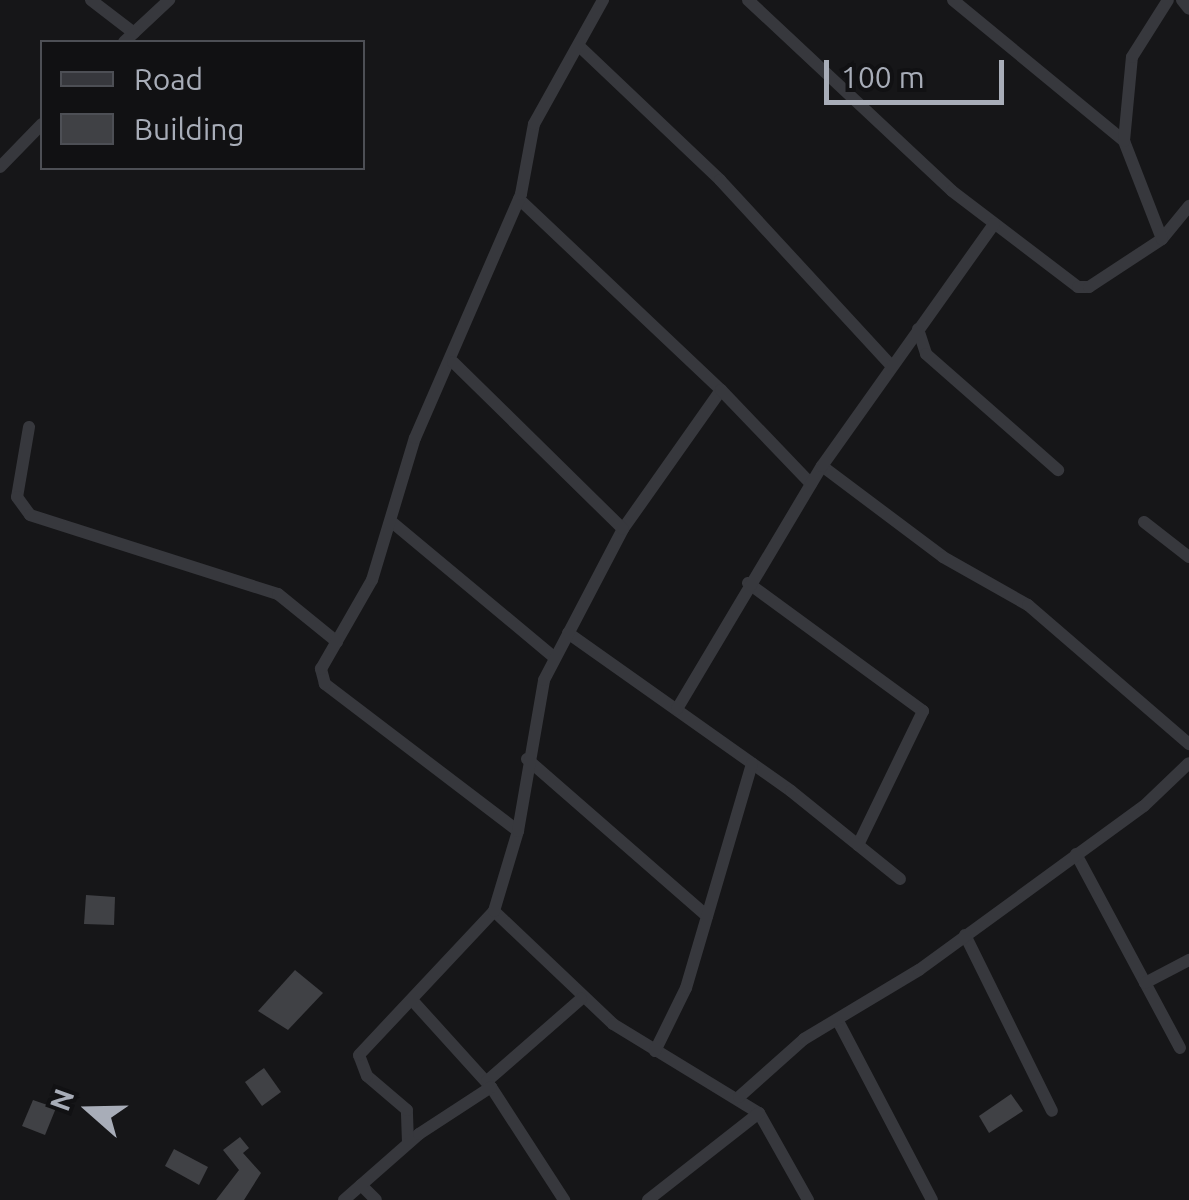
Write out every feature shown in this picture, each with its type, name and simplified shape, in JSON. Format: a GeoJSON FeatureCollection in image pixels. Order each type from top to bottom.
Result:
{"type":"FeatureCollection","features":[{"type":"Feature","properties":{"kind":"street"},"geometry":{"type":"LineString","coordinates":[[91,0],[129,38],[169,0]]}},
{"type":"Feature","properties":{"kind":"street"},"geometry":{"type":"LineString","coordinates":[[518,832],[325,684],[321,669],[372,580],[393,523],[415,438],[452,362],[519,199],[528,138],[603,0]]}},
{"type":"Feature","properties":{"kind":"street"},"geometry":{"type":"LineString","coordinates":[[748,0],[994,224],[1084,288],[1162,238],[1189,206]]}},
{"type":"Feature","properties":{"kind":"street"},"geometry":{"type":"LineString","coordinates":[[953,0],[1124,141]]}},
{"type":"Feature","properties":{"kind":"street"},"geometry":{"type":"LineString","coordinates":[[1162,238],[1124,141],[1132,57],[1168,0]]}},
{"type":"Feature","properties":{"kind":"street"},"geometry":{"type":"LineString","coordinates":[[1182,0],[1189,9]]}},
{"type":"Feature","properties":{"kind":"street"},"geometry":{"type":"LineString","coordinates":[[579,46],[720,180],[891,364]]}},
{"type":"Feature","properties":{"kind":"street"},"geometry":{"type":"LineString","coordinates":[[0,167],[40,126]]}},
{"type":"Feature","properties":{"kind":"street"},"geometry":{"type":"LineString","coordinates":[[519,199],[720,390],[810,484]]}},
{"type":"Feature","properties":{"kind":"street"},"geometry":{"type":"LineString","coordinates":[[677,710],[810,484],[891,364],[994,224]]}},
{"type":"Feature","properties":{"kind":"street"},"geometry":{"type":"LineString","coordinates":[[918,329],[926,354]]}},
{"type":"Feature","properties":{"kind":"street"},"geometry":{"type":"LineString","coordinates":[[903,348],[926,354],[1058,470]]}},
{"type":"Feature","properties":{"kind":"street"},"geometry":{"type":"LineString","coordinates":[[452,362],[623,529]]}},
{"type":"Feature","properties":{"kind":"street"},"geometry":{"type":"LineString","coordinates":[[408,1143],[407,1110],[359,1061],[362,1049],[494,910],[518,832],[527,759],[554,656],[623,529],[720,390]]}},
{"type":"Feature","properties":{"kind":"street"},"geometry":{"type":"LineString","coordinates":[[29,427],[17,497],[23,510],[278,594],[336,642]]}},
{"type":"Feature","properties":{"kind":"street"},"geometry":{"type":"LineString","coordinates":[[822,466],[943,557],[1028,605],[1189,744]]}},
{"type":"Feature","properties":{"kind":"street"},"geometry":{"type":"LineString","coordinates":[[1144,522],[1189,557]]}},
{"type":"Feature","properties":{"kind":"street"},"geometry":{"type":"LineString","coordinates":[[393,523],[554,656]]}},
{"type":"Feature","properties":{"kind":"street"},"geometry":{"type":"LineString","coordinates":[[748,584],[923,711],[858,845]]}},
{"type":"Feature","properties":{"kind":"street"},"geometry":{"type":"LineString","coordinates":[[568,633],[752,764],[900,879]]}},
{"type":"Feature","properties":{"kind":"street"},"geometry":{"type":"LineString","coordinates":[[527,759],[707,916]]}},
{"type":"Feature","properties":{"kind":"street"},"geometry":{"type":"LineString","coordinates":[[739,1096],[804,1039],[838,1021],[965,935],[1163,791],[1189,763]]}},
{"type":"Feature","properties":{"kind":"street"},"geometry":{"type":"LineString","coordinates":[[655,1051],[686,988],[752,764]]}},
{"type":"Feature","properties":{"kind":"street"},"geometry":{"type":"LineString","coordinates":[[1076,854],[1180,1048]]}},
{"type":"Feature","properties":{"kind":"street"},"geometry":{"type":"LineString","coordinates":[[494,910],[582,999],[655,1051],[739,1096],[759,1113],[808,1200]]}},
{"type":"Feature","properties":{"kind":"street"},"geometry":{"type":"LineString","coordinates":[[965,935],[1052,1111]]}},
{"type":"Feature","properties":{"kind":"street"},"geometry":{"type":"LineString","coordinates":[[1145,983],[1189,960]]}},
{"type":"Feature","properties":{"kind":"street"},"geometry":{"type":"LineString","coordinates":[[344,1200],[408,1143],[489,1084],[582,999]]}},
{"type":"Feature","properties":{"kind":"street"},"geometry":{"type":"LineString","coordinates":[[412,1000],[489,1084],[564,1200]]}},
{"type":"Feature","properties":{"kind":"street"},"geometry":{"type":"LineString","coordinates":[[838,1021],[932,1200]]}},
{"type":"Feature","properties":{"kind":"street"},"geometry":{"type":"LineString","coordinates":[[648,1200],[759,1113]]}},
{"type":"Feature","properties":{"kind":"street"},"geometry":{"type":"LineString","coordinates":[[362,1185],[376,1200]]}},
{"type":"Feature","properties":{"kind":"building"},"geometry":{"type":"Polygon","coordinates":[[[86,895],[115,897],[114,925],[84,924],[86,895]]]}},
{"type":"Feature","properties":{"kind":"building"},"geometry":{"type":"Polygon","coordinates":[[[295,970],[323,993],[288,1030],[258,1011],[295,970]]]}},
{"type":"Feature","properties":{"kind":"building"},"geometry":{"type":"Polygon","coordinates":[[[264,1068],[281,1092],[262,1106],[245,1082],[264,1068]]]}},
{"type":"Feature","properties":{"kind":"building"},"geometry":{"type":"Polygon","coordinates":[[[1011,1094],[1023,1111],[989,1133],[979,1116],[1011,1094]]]}},
{"type":"Feature","properties":{"kind":"building"},"geometry":{"type":"Polygon","coordinates":[[[33,1100],[56,1108],[45,1135],[22,1126],[33,1100]]]}},
{"type":"Feature","properties":{"kind":"building"},"geometry":{"type":"Polygon","coordinates":[[[240,1137],[249,1148],[243,1153],[261,1173],[244,1200],[216,1200],[239,1170],[223,1150],[240,1137]]]}},
{"type":"Feature","properties":{"kind":"building"},"geometry":{"type":"Polygon","coordinates":[[[174,1149],[208,1167],[199,1185],[165,1166],[174,1149]]]}}]}
